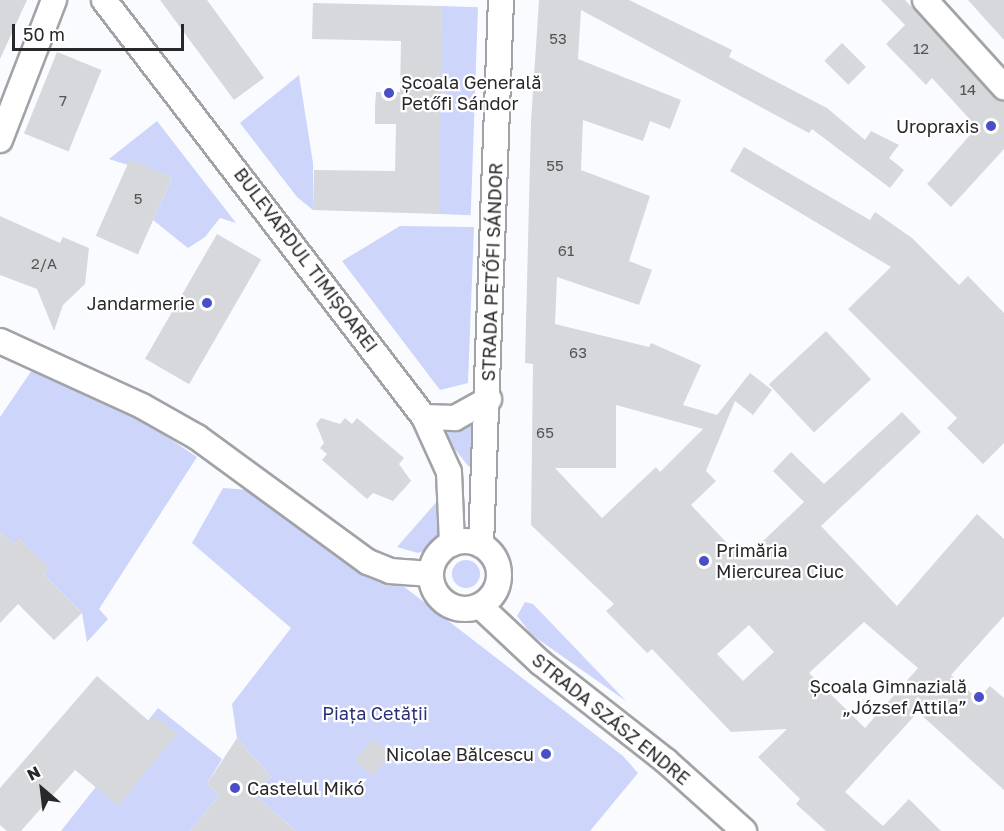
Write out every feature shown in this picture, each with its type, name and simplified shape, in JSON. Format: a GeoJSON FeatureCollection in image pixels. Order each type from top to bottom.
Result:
{"type":"FeatureCollection","features":[{"type":"Feature","properties":{"kind":"street"},"geometry":{"type":"LineString","coordinates":[[0,140],[54,0]]}},
{"type":"Feature","properties":{"kind":"street","name":"BULEVARDUL TIMIȘOAREI"},"geometry":{"type":"LineString","coordinates":[[104,0],[424,417],[450,472],[452,544]]}},
{"type":"Feature","properties":{"kind":"street","name":"STRADA PETŐFI SÁNDOR"},"geometry":{"type":"LineString","coordinates":[[481,545],[489,399],[501,0]]}},
{"type":"Feature","properties":{"kind":"street"},"geometry":{"type":"LineString","coordinates":[[926,0],[1004,87]]}},
{"type":"Feature","properties":{"kind":"street"},"geometry":{"type":"LineString","coordinates":[[0,341],[142,406],[197,436],[379,568],[431,574]]}},
{"type":"Feature","properties":{"kind":"street"},"geometry":{"type":"LineString","coordinates":[[424,417],[455,418],[489,399]]}},
{"type":"Feature","properties":{"kind":"street"},"geometry":{"type":"LineString","coordinates":[[452,544],[481,545],[493,555],[500,575],[496,591],[480,606],[463,609],[447,604],[435,591],[431,574],[436,558],[452,544]]}},
{"type":"Feature","properties":{"kind":"street","name":"STRADA SZÁSZ ENDRE"},"geometry":{"type":"LineString","coordinates":[[480,606],[541,663],[666,761],[744,831]]}},
{"type":"Feature","properties":{"kind":"green space"},"geometry":{"type":"Polygon","coordinates":[[[442,6],[478,7],[471,215],[435,214],[442,6]]]}},
{"type":"Feature","properties":{"kind":"green space"},"geometry":{"type":"Polygon","coordinates":[[[299,75],[313,163],[313,210],[297,197],[240,123],[299,75]]]}},
{"type":"Feature","properties":{"kind":"green space"},"geometry":{"type":"Polygon","coordinates":[[[157,121],[236,223],[220,218],[205,237],[188,248],[153,220],[172,178],[130,160],[128,165],[109,159],[157,121]]]}},
{"type":"Feature","properties":{"kind":"green space"},"geometry":{"type":"Polygon","coordinates":[[[400,226],[474,227],[468,383],[440,390],[342,261],[400,226]]]}},
{"type":"Feature","properties":{"kind":"green space"},"geometry":{"type":"Polygon","coordinates":[[[32,370],[148,424],[197,457],[99,609],[108,619],[87,642],[82,613],[44,575],[49,569],[19,539],[13,544],[0,532],[0,417],[32,370]]]}},
{"type":"Feature","properties":{"kind":"green space"},"geometry":{"type":"Polygon","coordinates":[[[472,422],[473,464],[469,467],[441,432],[472,422]]]}},
{"type":"Feature","properties":{"kind":"green space","name":"Piața Cetății"},"geometry":{"type":"Polygon","coordinates":[[[223,488],[263,491],[389,575],[623,756],[638,773],[590,831],[296,831],[253,793],[271,777],[237,738],[232,704],[291,628],[192,543],[223,488]]]}},
{"type":"Feature","properties":{"kind":"green space"},"geometry":{"type":"Polygon","coordinates":[[[447,490],[443,536],[434,547],[418,553],[397,547],[447,490]]]}},
{"type":"Feature","properties":{"kind":"green space"},"geometry":{"type":"Polygon","coordinates":[[[466,560],[476,564],[480,574],[476,584],[466,588],[456,584],[452,574],[456,564],[466,560]]]}},
{"type":"Feature","properties":{"kind":"green space"},"geometry":{"type":"Polygon","coordinates":[[[525,602],[533,604],[626,701],[532,635],[517,616],[525,602]]]}},
{"type":"Feature","properties":{"kind":"green space"},"geometry":{"type":"Polygon","coordinates":[[[158,708],[222,759],[207,784],[219,796],[190,831],[61,831],[158,708]]]}},
{"type":"Feature","properties":{"kind":"building"},"geometry":{"type":"Polygon","coordinates":[[[0,0],[27,0],[0,59],[0,0]]]}},
{"type":"Feature","properties":{"kind":"building"},"geometry":{"type":"Polygon","coordinates":[[[160,0],[207,0],[264,78],[234,100],[160,0]]]}},
{"type":"Feature","properties":{"kind":"building"},"geometry":{"type":"Polygon","coordinates":[[[539,0],[629,0],[732,50],[729,57],[827,108],[865,140],[871,131],[899,145],[889,158],[904,170],[890,188],[812,129],[809,133],[581,10],[578,59],[681,100],[670,129],[650,121],[643,141],[583,120],[581,170],[650,196],[629,261],[652,270],[639,305],[557,277],[555,324],[649,347],[651,343],[701,365],[683,405],[717,415],[750,373],[772,390],[753,415],[735,401],[706,471],[716,481],[691,505],[743,560],[804,502],[773,471],[791,452],[824,484],[902,412],[921,432],[821,526],[897,606],[977,514],[1004,539],[1004,616],[951,675],[978,699],[990,686],[1004,698],[1004,790],[918,712],[845,792],[883,826],[909,799],[941,831],[826,831],[796,804],[800,799],[758,757],[787,729],[731,732],[652,649],[647,653],[606,611],[614,604],[531,525],[533,364],[525,363],[531,122],[539,0]],[[616,405],[616,468],[555,468],[602,518],[656,467],[660,472],[703,429],[616,405]],[[864,622],[809,673],[865,728],[918,668],[864,622]],[[749,625],[717,654],[743,681],[774,652],[749,625]]]}},
{"type":"Feature","properties":{"kind":"building"},"geometry":{"type":"Polygon","coordinates":[[[881,0],[905,0],[1004,102],[1004,149],[951,207],[927,184],[977,127],[932,78],[926,85],[886,44],[905,25],[881,0]]]}},
{"type":"Feature","properties":{"kind":"building"},"geometry":{"type":"Polygon","coordinates":[[[968,0],[1004,0],[1004,40],[968,0]]]}},
{"type":"Feature","properties":{"kind":"building"},"geometry":{"type":"Polygon","coordinates":[[[313,3],[442,6],[439,214],[313,210],[314,170],[395,171],[396,124],[375,124],[375,107],[376,92],[400,92],[401,41],[312,39],[313,3]]]}},
{"type":"Feature","properties":{"kind":"building"},"geometry":{"type":"Polygon","coordinates":[[[842,43],[866,67],[848,85],[824,61],[842,43]]]}},
{"type":"Feature","properties":{"kind":"building"},"geometry":{"type":"Polygon","coordinates":[[[57,52],[102,70],[69,152],[24,134],[57,52]]]}},
{"type":"Feature","properties":{"kind":"building"},"geometry":{"type":"Polygon","coordinates":[[[744,147],[870,220],[875,212],[912,238],[959,285],[968,276],[1004,313],[1004,443],[983,464],[947,428],[957,418],[848,309],[891,267],[730,171],[744,147]]]}},
{"type":"Feature","properties":{"kind":"building"},"geometry":{"type":"Polygon","coordinates":[[[130,159],[172,178],[138,254],[96,236],[130,159]]]}},
{"type":"Feature","properties":{"kind":"building"},"geometry":{"type":"Polygon","coordinates":[[[0,216],[60,243],[63,237],[89,248],[85,284],[63,305],[54,331],[37,289],[0,275],[0,216]]]}},
{"type":"Feature","properties":{"kind":"building","name":"Jandarmerie"},"geometry":{"type":"Polygon","coordinates":[[[217,234],[261,260],[189,384],[145,359],[217,234]]]}},
{"type":"Feature","properties":{"kind":"building"},"geometry":{"type":"Polygon","coordinates":[[[826,331],[871,379],[814,432],[769,384],[826,331]]]}},
{"type":"Feature","properties":{"kind":"building"},"geometry":{"type":"Polygon","coordinates":[[[321,418],[340,424],[345,418],[352,424],[357,418],[404,458],[399,464],[411,481],[393,501],[373,493],[367,499],[322,460],[327,454],[320,448],[324,443],[316,424],[321,418]]]}},
{"type":"Feature","properties":{"kind":"building"},"geometry":{"type":"Polygon","coordinates":[[[0,532],[13,544],[18,538],[50,569],[44,575],[82,613],[54,640],[18,604],[0,623],[0,532]]]}},
{"type":"Feature","properties":{"kind":"building"},"geometry":{"type":"Polygon","coordinates":[[[97,676],[150,722],[155,716],[177,734],[118,806],[75,770],[21,831],[7,831],[0,825],[0,788],[97,676]]]}},
{"type":"Feature","properties":{"kind":"building","name":"Castelul Mikó"},"geometry":{"type":"Polygon","coordinates":[[[237,738],[271,777],[253,793],[296,831],[190,831],[219,796],[207,784],[237,738]]]}},
{"type":"Feature","properties":{"kind":"building"},"geometry":{"type":"Polygon","coordinates":[[[373,739],[391,755],[372,776],[354,760],[373,739]]]}},
{"type":"Feature","properties":{"kind":"place","name":"Școala Generală Petőfi Sándor"},"geometry":{"type":"Point","coordinates":[389,93]}},
{"type":"Feature","properties":{"kind":"place","name":"Uropraxis"},"geometry":{"type":"Point","coordinates":[991,126]}},
{"type":"Feature","properties":{"kind":"place","name":"Jandarmerie"},"geometry":{"type":"Point","coordinates":[207,303]}},
{"type":"Feature","properties":{"kind":"place","name":"Primăria Miercurea Ciuc"},"geometry":{"type":"Point","coordinates":[704,561]}},
{"type":"Feature","properties":{"kind":"place","name":"Școala Gimnazială „József Attila”"},"geometry":{"type":"Point","coordinates":[979,697]}},
{"type":"Feature","properties":{"kind":"place","name":"Nicolae Bălcescu"},"geometry":{"type":"Point","coordinates":[546,754]}},
{"type":"Feature","properties":{"kind":"place","name":"Castelul Mikó"},"geometry":{"type":"Point","coordinates":[235,788]}}]}
